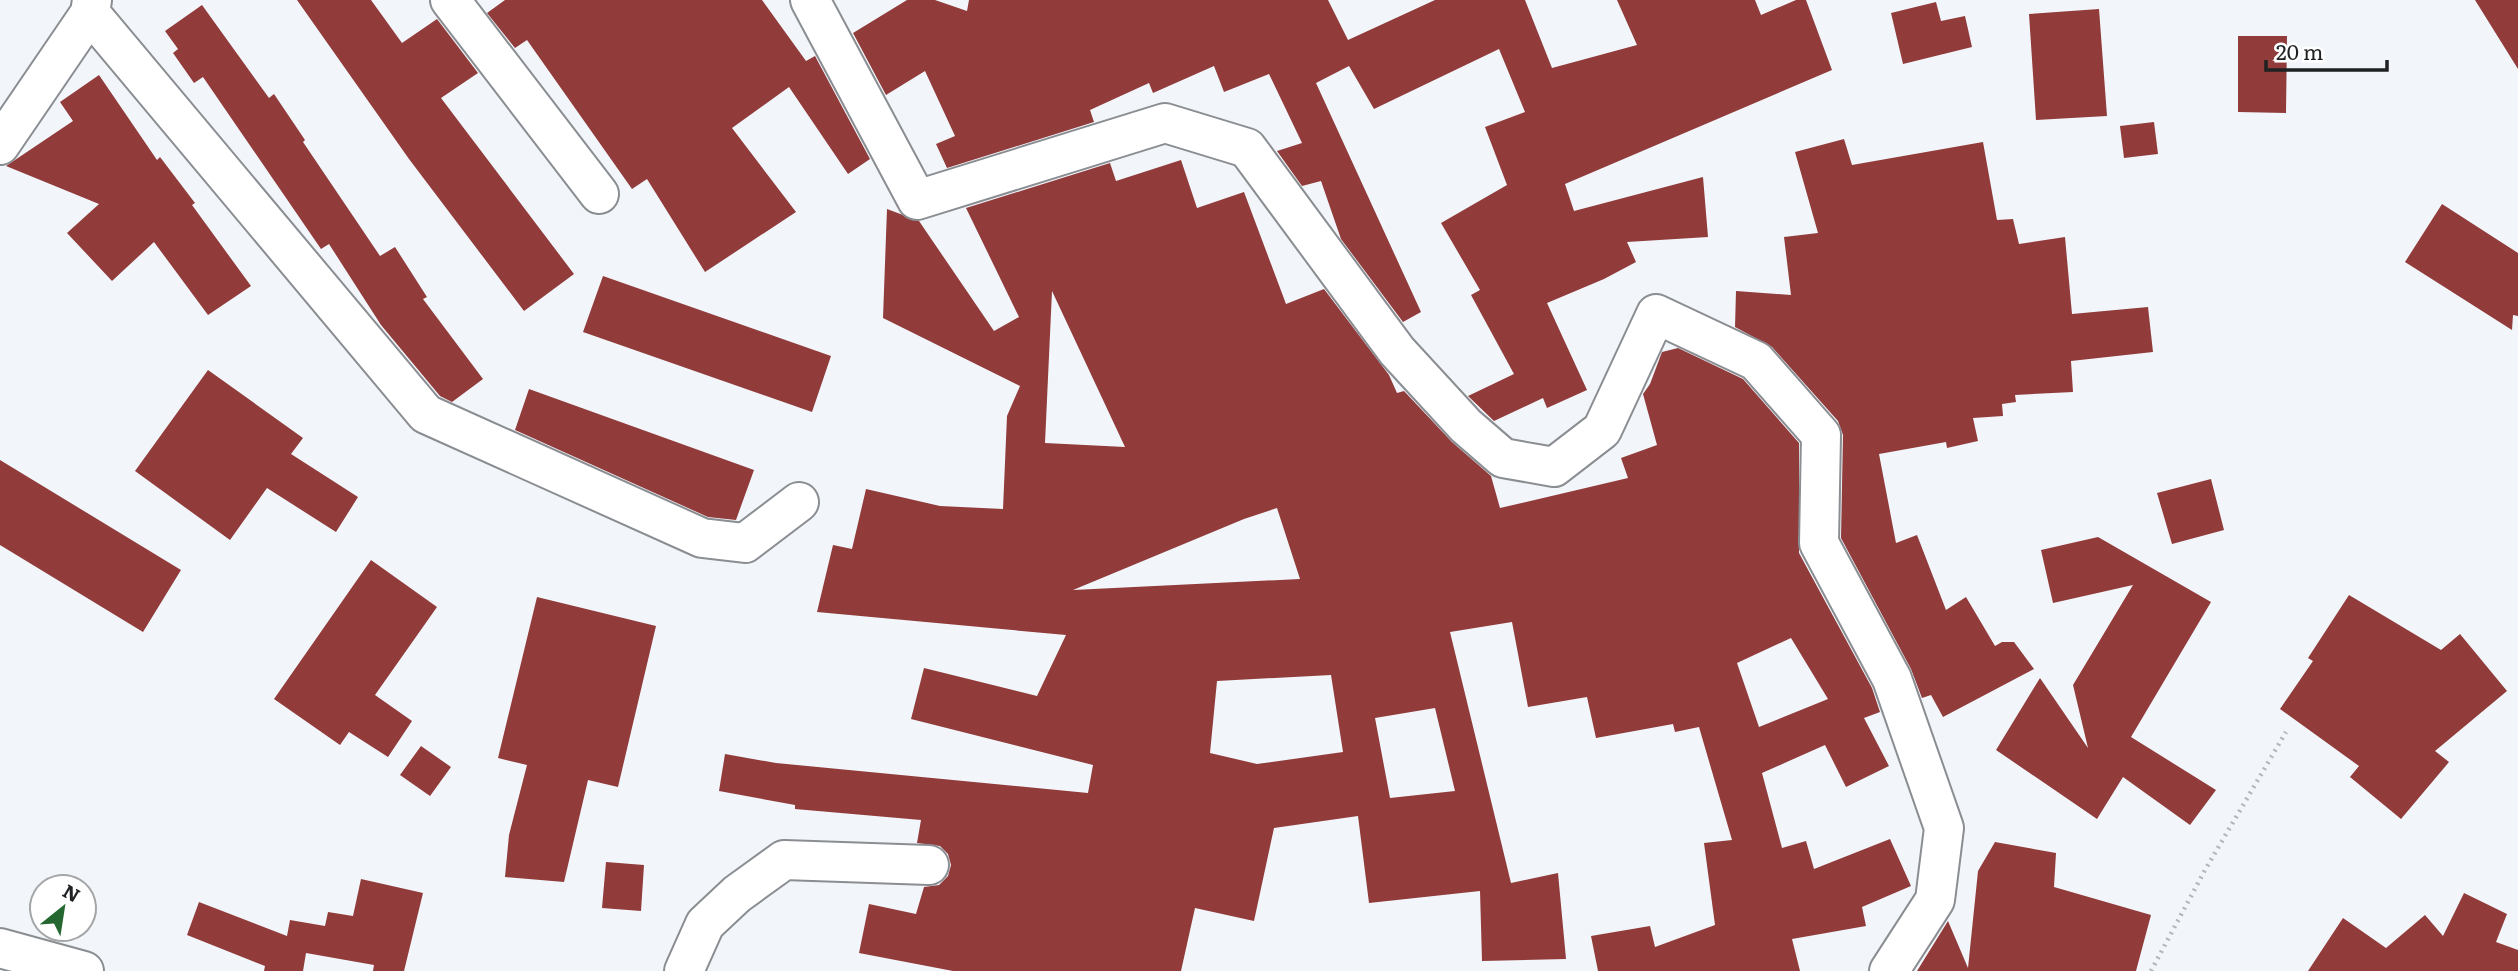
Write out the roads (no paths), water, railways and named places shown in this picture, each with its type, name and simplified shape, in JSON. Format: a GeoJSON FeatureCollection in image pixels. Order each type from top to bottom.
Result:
{"type":"FeatureCollection","features":[{"type":"Feature","properties":{"kind":"street"},"geometry":{"type":"LineString","coordinates":[[450,0],[599,194]]}},
{"type":"Feature","properties":{"kind":"street"},"geometry":{"type":"LineString","coordinates":[[810,0],[917,200],[1165,122],[1247,148],[1397,351],[1466,426],[1503,458],[1555,467],[1602,430],[1656,314],[1756,361],[1821,435],[1819,543],[1892,679],[1944,828],[1935,900],[1889,971]]}},
{"type":"Feature","properties":{"kind":"street"},"geometry":{"type":"LineString","coordinates":[[0,145],[97,4],[426,414],[702,538],[745,543],[799,502]]}},
{"type":"Feature","properties":{"kind":"street"},"geometry":{"type":"LineString","coordinates":[[684,971],[705,924],[737,894],[784,860],[929,865]]}},
{"type":"Feature","properties":{"kind":"street"},"geometry":{"type":"LineString","coordinates":[[0,948],[84,971]]}}]}
